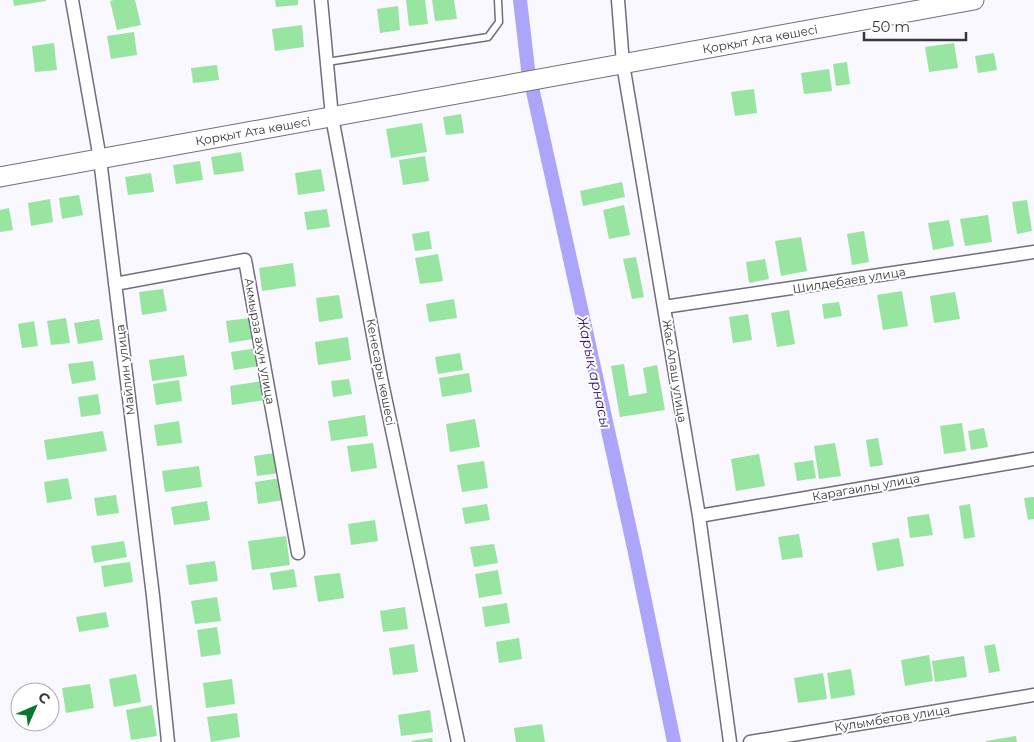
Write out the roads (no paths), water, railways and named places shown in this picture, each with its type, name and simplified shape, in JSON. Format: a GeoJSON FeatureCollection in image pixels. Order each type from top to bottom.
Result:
{"type":"FeatureCollection","features":[{"type":"Feature","properties":{"kind":"main road","name":"Қорқыт Ата көшесі"},"geometry":{"type":"LineString","coordinates":[[0,177],[974,0]]}},
{"type":"Feature","properties":{"kind":"street","name":"Майлин улица"},"geometry":{"type":"LineString","coordinates":[[72,0],[100,159],[153,596],[168,742]]}},
{"type":"Feature","properties":{"kind":"street","name":"Кенесары көшесі"},"geometry":{"type":"LineString","coordinates":[[321,0],[332,117],[381,378],[458,742]]}},
{"type":"Feature","properties":{"kind":"street","name":"Жас Алаш улица"},"geometry":{"type":"LineString","coordinates":[[618,0],[623,64],[699,516],[730,742]]}},
{"type":"Feature","properties":{"kind":"street","name":"Шилдебаев улица"},"geometry":{"type":"LineString","coordinates":[[664,308],[1034,252]]}},
{"type":"Feature","properties":{"kind":"street","name":"Акмырза ахун улица"},"geometry":{"type":"LineString","coordinates":[[115,284],[245,260],[298,553]]}},
{"type":"Feature","properties":{"kind":"street","name":"Карагаилы улица"},"geometry":{"type":"LineString","coordinates":[[699,516],[1034,459]]}},
{"type":"Feature","properties":{"kind":"street","name":"Кулымбетов улица"},"geometry":{"type":"LineString","coordinates":[[750,742],[1034,695]]}},
{"type":"Feature","properties":{"kind":"lane"},"geometry":{"type":"LineString","coordinates":[[327,62],[488,36],[500,22],[498,0]]}},
{"type":"Feature","properties":{"kind":"waterway","name":"Жарық арнасы"},"geometry":{"type":"LineString","coordinates":[[520,0],[528,69],[634,548],[674,742]]}}]}
